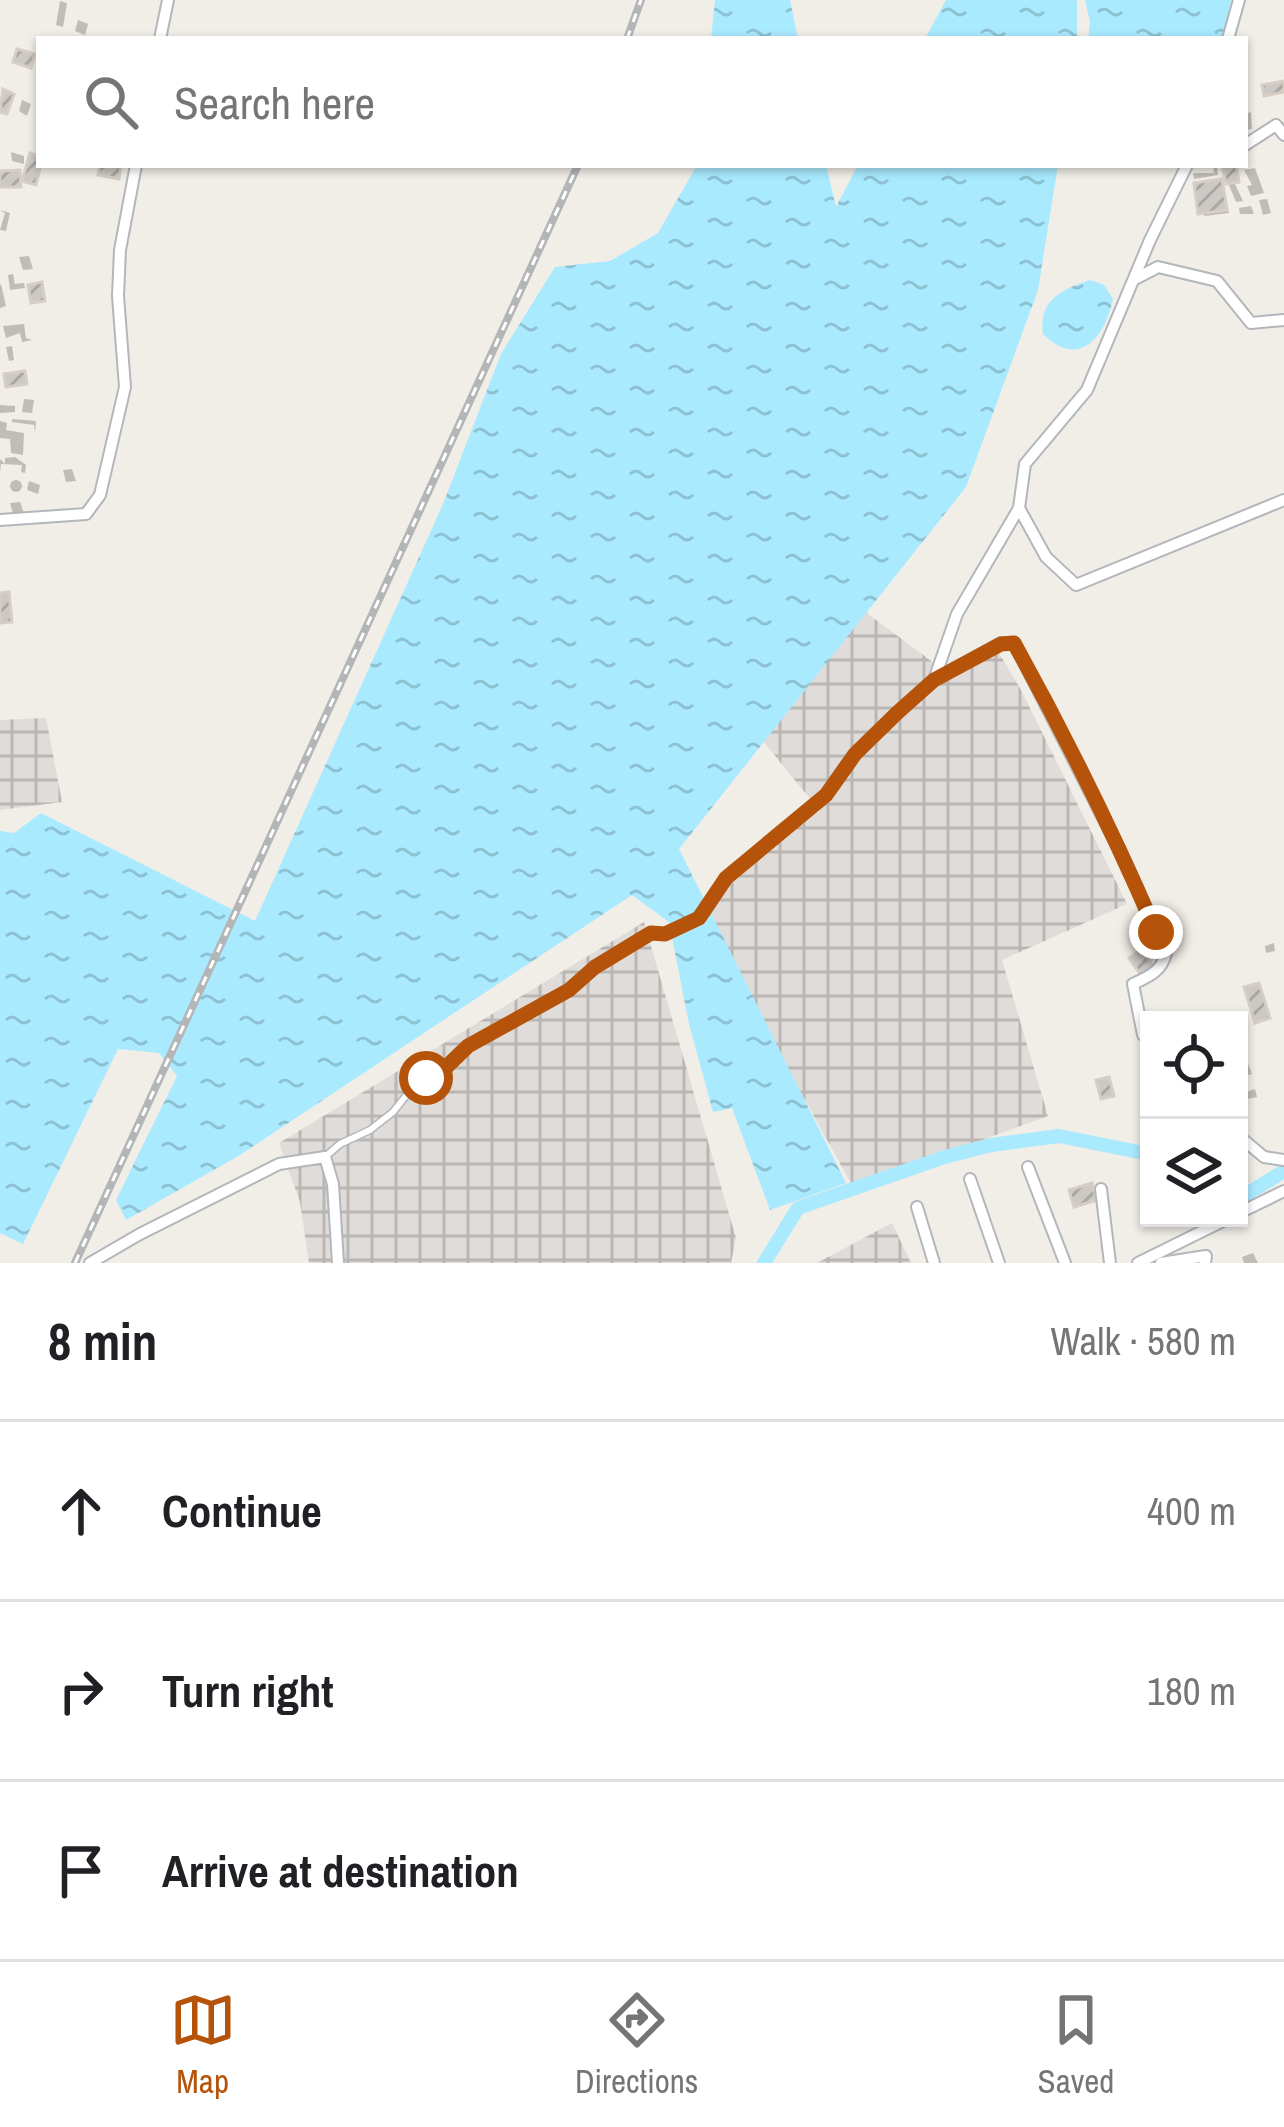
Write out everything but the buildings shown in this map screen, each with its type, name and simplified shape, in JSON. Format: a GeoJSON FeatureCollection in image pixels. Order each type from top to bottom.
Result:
{"type":"FeatureCollection","features":[{"type":"Feature","properties":{"kind":"street"},"geometry":{"type":"LineString","coordinates":[[161,36],[168,0]]}},
{"type":"Feature","properties":{"kind":"street"},"geometry":{"type":"LineString","coordinates":[[1229,36],[1239,0]]}},
{"type":"Feature","properties":{"kind":"street"},"geometry":{"type":"LineString","coordinates":[[1248,143],[1276,125],[1284,135]]}},
{"type":"Feature","properties":{"kind":"street"},"geometry":{"type":"LineString","coordinates":[[0,520],[86,514],[100,495],[125,387],[118,296],[120,250],[135,168]]}},
{"type":"Feature","properties":{"kind":"street"},"geometry":{"type":"LineString","coordinates":[[934,680],[957,614],[1019,508],[1025,464],[1087,391],[1186,168]]}},
{"type":"Feature","properties":{"kind":"street"},"geometry":{"type":"LineString","coordinates":[[1135,279],[1158,266],[1217,280],[1251,323],[1284,320]]}},
{"type":"Feature","properties":{"kind":"street"},"geometry":{"type":"LineString","coordinates":[[1019,508],[1046,557],[1076,585],[1284,500]]}},
{"type":"Feature","properties":{"kind":"street"},"geometry":{"type":"LineString","coordinates":[[934,680],[1001,644],[1014,643],[1166,952],[1163,964],[1152,975],[1133,984],[1140,1026]]}},
{"type":"Feature","properties":{"kind":"street"},"geometry":{"type":"LineString","coordinates":[[1248,1144],[1264,1157],[1284,1160]]}},
{"type":"Feature","properties":{"kind":"street"},"geometry":{"type":"LineString","coordinates":[[90,1263],[279,1164],[326,1157],[333,1184],[338,1263]]}},
{"type":"Feature","properties":{"kind":"street"},"geometry":{"type":"LineString","coordinates":[[1028,1167],[1064,1263]]}},
{"type":"Feature","properties":{"kind":"street"},"geometry":{"type":"LineString","coordinates":[[970,1179],[999,1263]]}},
{"type":"Feature","properties":{"kind":"street"},"geometry":{"type":"LineString","coordinates":[[1101,1189],[1110,1263]]}},
{"type":"Feature","properties":{"kind":"street"},"geometry":{"type":"LineString","coordinates":[[1248,1209],[1284,1191]]}},
{"type":"Feature","properties":{"kind":"street"},"geometry":{"type":"LineString","coordinates":[[916,1207],[934,1263]]}},
{"type":"Feature","properties":{"kind":"street"},"geometry":{"type":"LineString","coordinates":[[1138,1263],[1210,1227]]}},
{"type":"Feature","properties":{"kind":"street"},"geometry":{"type":"LineString","coordinates":[[1161,1263],[1206,1256],[1205,1263]]}},
{"type":"Feature","properties":{"kind":"lane"},"geometry":{"type":"LineString","coordinates":[[326,1157],[381,1121],[413,1087],[438,1075],[468,1046],[569,990],[595,967],[651,933],[665,934],[699,918],[726,878],[826,795],[855,754],[934,680]]}},
{"type":"Feature","properties":{"kind":"shaded area"},"geometry":{"type":"Polygon","coordinates":[[[864,611],[942,669],[996,648],[1127,904],[1002,960],[1048,1116],[853,1187],[697,904],[820,811],[763,741],[864,611]]]}},
{"type":"Feature","properties":{"kind":"shaded area"},"geometry":{"type":"Polygon","coordinates":[[[46,718],[62,802],[0,810],[0,720],[46,718]]]}},
{"type":"Feature","properties":{"kind":"shaded area"},"geometry":{"type":"Polygon","coordinates":[[[644,922],[736,1238],[731,1263],[309,1263],[300,1202],[279,1143],[644,922]]]}},
{"type":"Feature","properties":{"kind":"shaded area"},"geometry":{"type":"Polygon","coordinates":[[[892,1223],[911,1263],[817,1263],[892,1223]]]}},
{"type":"Feature","properties":{"kind":"water"},"geometry":{"type":"Polygon","coordinates":[[[715,0],[790,0],[797,36],[711,36],[715,0]]]}},
{"type":"Feature","properties":{"kind":"water"},"geometry":{"type":"Polygon","coordinates":[[[946,0],[1077,0],[1077,36],[927,36],[946,0]]]}},
{"type":"Feature","properties":{"kind":"water"},"geometry":{"type":"Polygon","coordinates":[[[1085,0],[1231,0],[1224,36],[1088,36],[1085,0]]]}},
{"type":"Feature","properties":{"kind":"water"},"geometry":{"type":"Polygon","coordinates":[[[695,168],[827,168],[836,207],[856,168],[1058,168],[1038,290],[966,487],[679,849],[846,1183],[770,1210],[732,1108],[713,1112],[669,922],[632,895],[240,1155],[126,1220],[116,1200],[177,1076],[159,1053],[118,1049],[23,1244],[0,1233],[0,831],[14,833],[41,813],[255,921],[443,504],[501,354],[555,267],[610,261],[658,233],[695,168]]]}},
{"type":"Feature","properties":{"kind":"water"},"geometry":{"type":"Polygon","coordinates":[[[1090,280],[1104,285],[1113,299],[1104,326],[1079,349],[1056,344],[1043,334],[1048,304],[1090,280]]]}},
{"type":"Feature","properties":{"kind":"waterway"},"geometry":{"type":"LineString","coordinates":[[764,1263],[798,1208],[945,1157],[1059,1136],[1140,1152]]}},
{"type":"Feature","properties":{"kind":"waterway"},"geometry":{"type":"LineString","coordinates":[[1248,1193],[1284,1171]]}},
{"type":"Feature","properties":{"kind":"railway"},"geometry":{"type":"LineString","coordinates":[[628,36],[641,0]]}},
{"type":"Feature","properties":{"kind":"railway"},"geometry":{"type":"LineString","coordinates":[[75,1263],[577,168]]}},
{"type":"Feature","properties":{"kind":"route"},"geometry":{"type":"LineString","coordinates":[[426,1078],[438,1075],[468,1046],[569,990],[595,967],[651,933],[665,934],[699,918],[726,878],[826,795],[855,754],[897,713],[934,680],[1001,644],[1014,643],[1036,683],[1156,932]]}}]}
